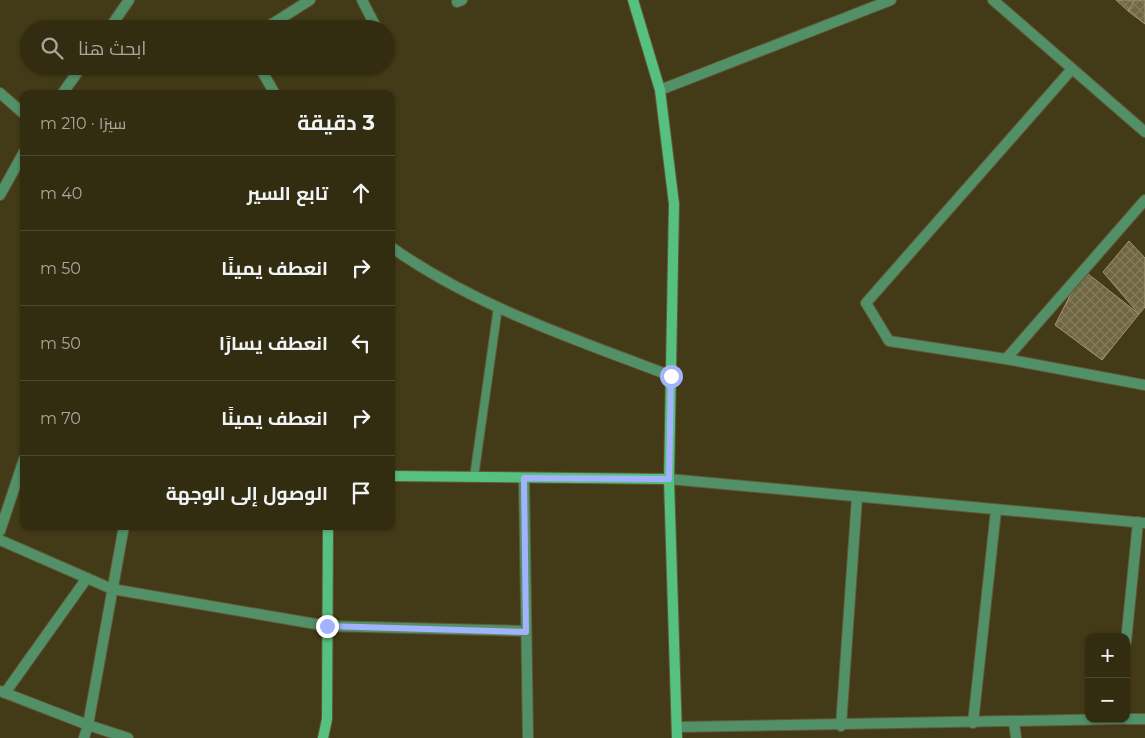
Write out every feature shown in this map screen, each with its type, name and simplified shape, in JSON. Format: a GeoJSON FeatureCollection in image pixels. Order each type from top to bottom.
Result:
{"type":"FeatureCollection","features":[{"type":"Feature","properties":{"kind":"main road"},"geometry":{"type":"LineString","coordinates":[[633,0],[660,90],[674,204],[669,479],[677,738]]}},
{"type":"Feature","properties":{"kind":"main road"},"geometry":{"type":"LineString","coordinates":[[395,476],[669,479]]}},
{"type":"Feature","properties":{"kind":"main road"},"geometry":{"type":"LineString","coordinates":[[323,738],[326,719],[328,530]]}},
{"type":"Feature","properties":{"kind":"street"},"geometry":{"type":"LineString","coordinates":[[115,20],[129,0]]}},
{"type":"Feature","properties":{"kind":"street"},"geometry":{"type":"LineString","coordinates":[[276,20],[298,3],[310,0]]}},
{"type":"Feature","properties":{"kind":"street"},"geometry":{"type":"LineString","coordinates":[[362,0],[373,20]]}},
{"type":"Feature","properties":{"kind":"street"},"geometry":{"type":"LineString","coordinates":[[660,90],[891,0]]}},
{"type":"Feature","properties":{"kind":"street"},"geometry":{"type":"LineString","coordinates":[[993,0],[1145,132]]}},
{"type":"Feature","properties":{"kind":"street"},"geometry":{"type":"LineString","coordinates":[[1072,69],[866,303],[889,341],[1006,358],[1145,385]]}},
{"type":"Feature","properties":{"kind":"street"},"geometry":{"type":"LineString","coordinates":[[65,90],[76,75]]}},
{"type":"Feature","properties":{"kind":"street"},"geometry":{"type":"LineString","coordinates":[[264,75],[273,90]]}},
{"type":"Feature","properties":{"kind":"street"},"geometry":{"type":"LineString","coordinates":[[0,93],[20,110]]}},
{"type":"Feature","properties":{"kind":"street"},"geometry":{"type":"LineString","coordinates":[[0,195],[20,159]]}},
{"type":"Feature","properties":{"kind":"street"},"geometry":{"type":"LineString","coordinates":[[1006,358],[1145,200]]}},
{"type":"Feature","properties":{"kind":"street"},"geometry":{"type":"LineString","coordinates":[[395,250],[418,266],[486,304],[498,307],[525,320],[671,376]]}},
{"type":"Feature","properties":{"kind":"street"},"geometry":{"type":"LineString","coordinates":[[0,531],[20,471]]}},
{"type":"Feature","properties":{"kind":"street"},"geometry":{"type":"LineString","coordinates":[[524,478],[528,738]]}},
{"type":"Feature","properties":{"kind":"street"},"geometry":{"type":"LineString","coordinates":[[669,479],[1141,522],[1127,633]]}},
{"type":"Feature","properties":{"kind":"street"},"geometry":{"type":"LineString","coordinates":[[841,726],[857,497]]}},
{"type":"Feature","properties":{"kind":"street"},"geometry":{"type":"LineString","coordinates":[[973,723],[996,510]]}},
{"type":"Feature","properties":{"kind":"street"},"geometry":{"type":"LineString","coordinates":[[84,738],[88,725],[123,530]]}},
{"type":"Feature","properties":{"kind":"street"},"geometry":{"type":"LineString","coordinates":[[0,540],[112,589],[327,626],[526,632]]}},
{"type":"Feature","properties":{"kind":"street"},"geometry":{"type":"LineString","coordinates":[[86,578],[2,692],[88,725],[128,738]]}},
{"type":"Feature","properties":{"kind":"street"},"geometry":{"type":"LineString","coordinates":[[1130,719],[1145,719]]}},
{"type":"Feature","properties":{"kind":"street"},"geometry":{"type":"LineString","coordinates":[[677,727],[841,726],[1085,720]]}},
{"type":"Feature","properties":{"kind":"street"},"geometry":{"type":"LineString","coordinates":[[1014,722],[1016,738]]}},
{"type":"Feature","properties":{"kind":"lane"},"geometry":{"type":"LineString","coordinates":[[474,477],[498,307]]}},
{"type":"Feature","properties":{"kind":"building"},"geometry":{"type":"Polygon","coordinates":[[[1116,0],[1135,0],[1128,11],[1116,0]]]}},
{"type":"Feature","properties":{"kind":"building"},"geometry":{"type":"Polygon","coordinates":[[[1135,0],[1145,0],[1145,24],[1128,11],[1135,0]]]}},
{"type":"Feature","properties":{"kind":"building"},"geometry":{"type":"Polygon","coordinates":[[[1129,241],[1145,258],[1145,307],[1139,314],[1103,272],[1129,241]]]}},
{"type":"Feature","properties":{"kind":"building"},"geometry":{"type":"Polygon","coordinates":[[[1083,270],[1139,314],[1102,360],[1055,325],[1083,270]]]}},
{"type":"Feature","properties":{"kind":"route"},"geometry":{"type":"LineString","coordinates":[[327,626],[526,632],[524,478],[669,479],[671,376]]}}]}
